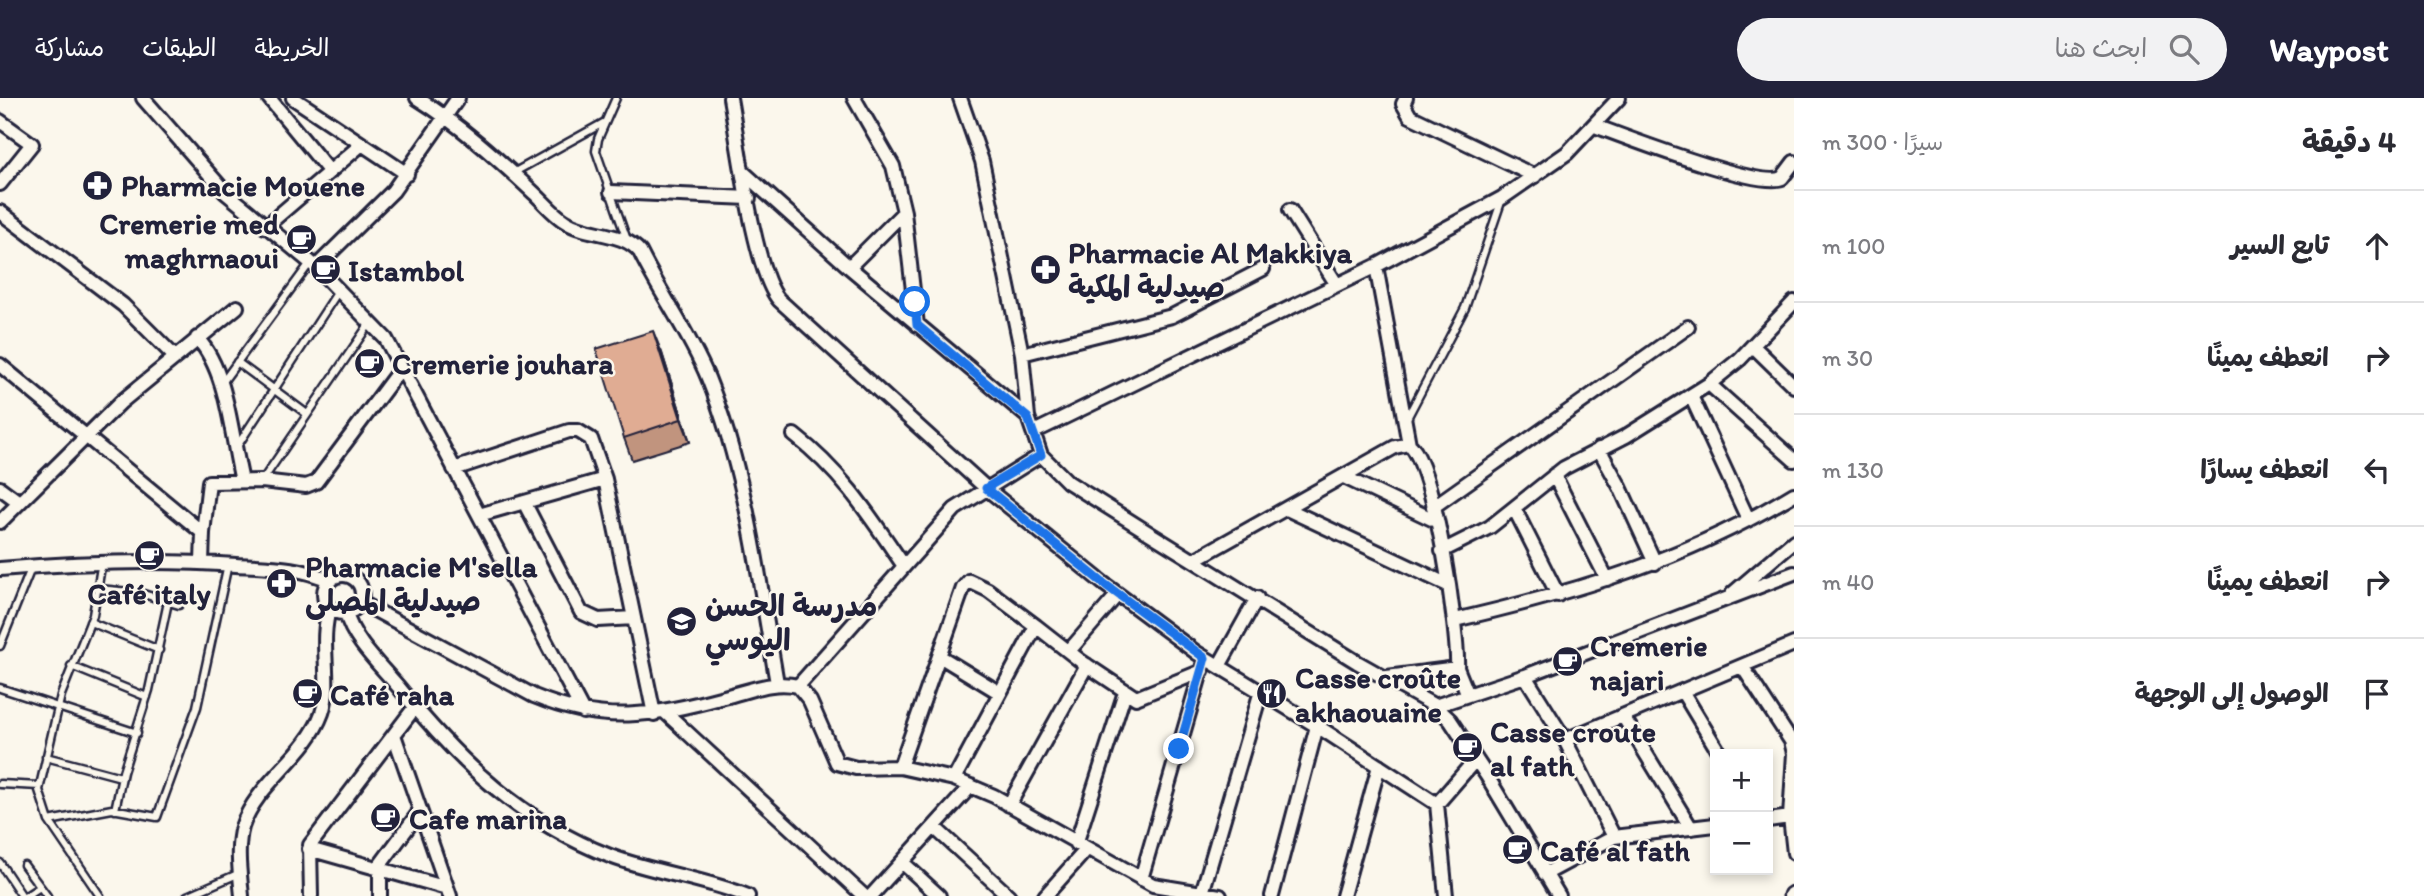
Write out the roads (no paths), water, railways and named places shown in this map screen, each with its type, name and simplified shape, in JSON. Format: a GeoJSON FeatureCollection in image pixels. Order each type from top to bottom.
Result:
{"type":"FeatureCollection","features":[{"type":"Feature","properties":{"kind":"street"},"geometry":{"type":"LineString","coordinates":[[144,98],[210,177],[265,227],[313,265],[386,339],[583,712]]}},
{"type":"Feature","properties":{"kind":"street"},"geometry":{"type":"LineString","coordinates":[[269,98],[330,172]]}},
{"type":"Feature","properties":{"kind":"street"},"geometry":{"type":"LineString","coordinates":[[293,98],[407,174]]}},
{"type":"Feature","properties":{"kind":"street"},"geometry":{"type":"LineString","coordinates":[[417,98],[444,115],[554,214],[569,224],[628,242],[640,252],[697,355],[718,404],[742,486],[777,683]]}},
{"type":"Feature","properties":{"kind":"street"},"geometry":{"type":"LineString","coordinates":[[313,265],[372,214],[407,174],[444,115],[458,98]]}},
{"type":"Feature","properties":{"kind":"street"},"geometry":{"type":"LineString","coordinates":[[730,98],[758,253],[772,293],[986,488],[1203,664],[1219,666],[1261,691],[1437,804]]}},
{"type":"Feature","properties":{"kind":"street"},"geometry":{"type":"LineString","coordinates":[[854,98],[888,155],[904,212],[917,325]]}},
{"type":"Feature","properties":{"kind":"street"},"geometry":{"type":"LineString","coordinates":[[960,98],[982,161],[1022,354],[1028,418],[1041,455],[1068,482],[1357,662],[1435,706],[1450,720],[1476,759],[1559,896]]}},
{"type":"Feature","properties":{"kind":"street"},"geometry":{"type":"LineString","coordinates":[[1406,98],[1403,104],[1410,116],[1535,176]]}},
{"type":"Feature","properties":{"kind":"street"},"geometry":{"type":"LineString","coordinates":[[1034,432],[1376,266],[1502,198],[1567,153],[1619,98]]}},
{"type":"Feature","properties":{"kind":"street"},"geometry":{"type":"LineString","coordinates":[[0,121],[32,144],[0,184]]}},
{"type":"Feature","properties":{"kind":"street"},"geometry":{"type":"LineString","coordinates":[[1595,126],[1706,164],[1770,180],[1782,178],[1794,162]]}},
{"type":"Feature","properties":{"kind":"street"},"geometry":{"type":"LineString","coordinates":[[265,227],[362,144]]}},
{"type":"Feature","properties":{"kind":"street"},"geometry":{"type":"LineString","coordinates":[[744,172],[849,267],[1028,418]]}},
{"type":"Feature","properties":{"kind":"street"},"geometry":{"type":"LineString","coordinates":[[611,192],[749,198]]}},
{"type":"Feature","properties":{"kind":"street"},"geometry":{"type":"LineString","coordinates":[[1290,210],[1337,285]]}},
{"type":"Feature","properties":{"kind":"street"},"geometry":{"type":"LineString","coordinates":[[0,212],[123,305],[175,357]]}},
{"type":"Feature","properties":{"kind":"street"},"geometry":{"type":"LineString","coordinates":[[849,267],[904,212]]}},
{"type":"Feature","properties":{"kind":"street"},"geometry":{"type":"LineString","coordinates":[[1376,266],[1409,444],[1418,454],[1433,507],[1455,620],[1457,668],[1468,695]]}},
{"type":"Feature","properties":{"kind":"street"},"geometry":{"type":"LineString","coordinates":[[1022,354],[1172,316],[1264,269]]}},
{"type":"Feature","properties":{"kind":"street"},"geometry":{"type":"LineString","coordinates":[[1442,551],[1490,527],[1554,475],[1709,384],[1753,346],[1794,302]]}},
{"type":"Feature","properties":{"kind":"street"},"geometry":{"type":"LineString","coordinates":[[0,522],[85,437],[197,338],[237,307]]}},
{"type":"Feature","properties":{"kind":"street"},"geometry":{"type":"LineString","coordinates":[[1433,507],[1688,327]]}},
{"type":"Feature","properties":{"kind":"street"},"geometry":{"type":"LineString","coordinates":[[197,338],[214,358],[242,481]]}},
{"type":"Feature","properties":{"kind":"street"},"geometry":{"type":"LineString","coordinates":[[1753,346],[1794,386]]}},
{"type":"Feature","properties":{"kind":"street"},"geometry":{"type":"LineString","coordinates":[[0,365],[203,533]]}},
{"type":"Feature","properties":{"kind":"street"},"geometry":{"type":"LineString","coordinates":[[202,562],[209,482],[262,481],[306,486],[316,482],[401,368]]}},
{"type":"Feature","properties":{"kind":"street"},"geometry":{"type":"LineString","coordinates":[[1709,384],[1794,460]]}},
{"type":"Feature","properties":{"kind":"street"},"geometry":{"type":"LineString","coordinates":[[1691,396],[1748,519]]}},
{"type":"Feature","properties":{"kind":"street"},"geometry":{"type":"LineString","coordinates":[[454,469],[578,431],[595,444],[605,479],[634,618],[659,713],[864,896]]}},
{"type":"Feature","properties":{"kind":"street"},"geometry":{"type":"LineString","coordinates":[[794,435],[822,456],[849,485],[904,566]]}},
{"type":"Feature","properties":{"kind":"street"},"geometry":{"type":"LineString","coordinates":[[1195,560],[1395,447],[1409,444]]}},
{"type":"Feature","properties":{"kind":"street"},"geometry":{"type":"LineString","coordinates":[[1598,449],[1620,487],[1655,563]]}},
{"type":"Feature","properties":{"kind":"street"},"geometry":{"type":"LineString","coordinates":[[798,687],[955,509],[1041,455]]}},
{"type":"Feature","properties":{"kind":"street"},"geometry":{"type":"LineString","coordinates":[[1554,475],[1607,579]]}},
{"type":"Feature","properties":{"kind":"street"},"geometry":{"type":"LineString","coordinates":[[1344,477],[1436,521]]}},
{"type":"Feature","properties":{"kind":"street"},"geometry":{"type":"LineString","coordinates":[[479,515],[605,479]]}},
{"type":"Feature","properties":{"kind":"street"},"geometry":{"type":"LineString","coordinates":[[0,488],[19,502]]}},
{"type":"Feature","properties":{"kind":"street"},"geometry":{"type":"LineString","coordinates":[[1455,620],[1558,595],[1675,556],[1794,494]]}},
{"type":"Feature","properties":{"kind":"street"},"geometry":{"type":"LineString","coordinates":[[524,502],[582,612],[598,620],[634,618]]}},
{"type":"Feature","properties":{"kind":"street"},"geometry":{"type":"LineString","coordinates":[[1514,508],[1558,595]]}},
{"type":"Feature","properties":{"kind":"street"},"geometry":{"type":"LineString","coordinates":[[1287,509],[1448,584]]}},
{"type":"Feature","properties":{"kind":"street"},"geometry":{"type":"LineString","coordinates":[[1723,601],[1794,541]]}},
{"type":"Feature","properties":{"kind":"street"},"geometry":{"type":"LineString","coordinates":[[0,569],[102,561],[202,562],[297,569],[330,581],[346,575],[357,581],[362,591],[360,603],[346,612]]}},
{"type":"Feature","properties":{"kind":"street"},"geometry":{"type":"LineString","coordinates":[[1435,706],[1525,676],[1794,573]]}},
{"type":"Feature","properties":{"kind":"street"},"geometry":{"type":"LineString","coordinates":[[242,896],[240,838],[246,818],[321,716],[325,695],[324,634],[330,607],[325,597],[330,581]]}},
{"type":"Feature","properties":{"kind":"street"},"geometry":{"type":"LineString","coordinates":[[900,767],[941,657],[963,588],[970,581],[988,590],[1125,692],[1140,698],[1203,664]]}},
{"type":"Feature","properties":{"kind":"street"},"geometry":{"type":"LineString","coordinates":[[1069,652],[1118,594]]}},
{"type":"Feature","properties":{"kind":"street"},"geometry":{"type":"LineString","coordinates":[[1219,666],[1257,598]]}},
{"type":"Feature","properties":{"kind":"street"},"geometry":{"type":"LineString","coordinates":[[360,603],[501,680],[558,706],[583,712],[621,717],[659,713],[777,683],[798,687],[810,701],[837,763],[856,768],[900,767],[954,779],[1009,805],[1148,886],[1220,896]]}},
{"type":"Feature","properties":{"kind":"street"},"geometry":{"type":"LineString","coordinates":[[330,607],[346,612],[355,633],[415,708],[487,784],[543,824],[612,857],[720,885],[748,896]]}},
{"type":"Feature","properties":{"kind":"street"},"geometry":{"type":"LineString","coordinates":[[954,779],[1036,626]]}},
{"type":"Feature","properties":{"kind":"street"},"geometry":{"type":"LineString","coordinates":[[1565,740],[1794,644]]}},
{"type":"Feature","properties":{"kind":"street"},"geometry":{"type":"LineString","coordinates":[[941,657],[1000,693]]}},
{"type":"Feature","properties":{"kind":"street"},"geometry":{"type":"LineString","coordinates":[[1148,886],[1203,664]]}},
{"type":"Feature","properties":{"kind":"street"},"geometry":{"type":"LineString","coordinates":[[1009,805],[1087,665]]}},
{"type":"Feature","properties":{"kind":"street"},"geometry":{"type":"LineString","coordinates":[[1742,666],[1791,741],[1794,753],[1790,817],[1794,853]]}},
{"type":"Feature","properties":{"kind":"street"},"geometry":{"type":"LineString","coordinates":[[1387,677],[1457,668]]}},
{"type":"Feature","properties":{"kind":"street"},"geometry":{"type":"LineString","coordinates":[[1525,676],[1565,740],[1614,836]]}},
{"type":"Feature","properties":{"kind":"street"},"geometry":{"type":"LineString","coordinates":[[1202,893],[1261,691]]}},
{"type":"Feature","properties":{"kind":"street"},"geometry":{"type":"LineString","coordinates":[[1682,691],[1717,749]]}},
{"type":"Feature","properties":{"kind":"street"},"geometry":{"type":"LineString","coordinates":[[1045,896],[1081,847],[1125,692]]}},
{"type":"Feature","properties":{"kind":"street"},"geometry":{"type":"LineString","coordinates":[[311,896],[309,849],[415,708]]}},
{"type":"Feature","properties":{"kind":"street"},"geometry":{"type":"LineString","coordinates":[[1623,716],[1691,828]]}},
{"type":"Feature","properties":{"kind":"street"},"geometry":{"type":"LineString","coordinates":[[1272,896],[1317,726]]}},
{"type":"Feature","properties":{"kind":"street"},"geometry":{"type":"LineString","coordinates":[[394,735],[449,892]]}},
{"type":"Feature","properties":{"kind":"street"},"geometry":{"type":"LineString","coordinates":[[1446,896],[1437,804],[1476,759]]}},
{"type":"Feature","properties":{"kind":"street"},"geometry":{"type":"LineString","coordinates":[[1343,896],[1380,766]]}},
{"type":"Feature","properties":{"kind":"street"},"geometry":{"type":"LineString","coordinates":[[871,896],[971,786]]}},
{"type":"Feature","properties":{"kind":"street"},"geometry":{"type":"LineString","coordinates":[[380,896],[378,871],[384,858],[420,811]]}},
{"type":"Feature","properties":{"kind":"street"},"geometry":{"type":"LineString","coordinates":[[1773,819],[1790,817]]}},
{"type":"Feature","properties":{"kind":"street"},"geometry":{"type":"LineString","coordinates":[[1545,874],[1614,836],[1710,826]]}},
{"type":"Feature","properties":{"kind":"street"},"geometry":{"type":"LineString","coordinates":[[934,827],[1009,896]]}},
{"type":"Feature","properties":{"kind":"street"},"geometry":{"type":"LineString","coordinates":[[309,849],[449,892]]}},
{"type":"Feature","properties":{"kind":"street"},"geometry":{"type":"LineString","coordinates":[[902,862],[939,896]]}},
{"type":"Feature","properties":{"kind":"lane"},"geometry":{"type":"LineString","coordinates":[[616,98],[596,151],[628,242]]}},
{"type":"Feature","properties":{"kind":"lane"},"geometry":{"type":"LineString","coordinates":[[512,174],[606,122]]}},
{"type":"Feature","properties":{"kind":"lane"},"geometry":{"type":"LineString","coordinates":[[1405,421],[1465,308],[1502,198]]}},
{"type":"Feature","properties":{"kind":"lane"},"geometry":{"type":"LineString","coordinates":[[221,385],[313,265]]}},
{"type":"Feature","properties":{"kind":"lane"},"geometry":{"type":"LineString","coordinates":[[235,450],[339,290]]}},
{"type":"Feature","properties":{"kind":"lane"},"geometry":{"type":"LineString","coordinates":[[262,481],[371,321]]}},
{"type":"Feature","properties":{"kind":"lane"},"geometry":{"type":"LineString","coordinates":[[237,362],[307,414]]}},
{"type":"Feature","properties":{"kind":"lane"},"geometry":{"type":"LineString","coordinates":[[100,896],[49,821],[40,798],[40,786],[71,666],[90,622],[99,589],[102,561]]}},
{"type":"Feature","properties":{"kind":"lane"},"geometry":{"type":"LineString","coordinates":[[49,821],[116,810],[158,817],[197,707],[228,564]]}},
{"type":"Feature","properties":{"kind":"lane"},"geometry":{"type":"LineString","coordinates":[[0,646],[32,566]]}},
{"type":"Feature","properties":{"kind":"lane"},"geometry":{"type":"LineString","coordinates":[[99,589],[128,591],[179,605]]}},
{"type":"Feature","properties":{"kind":"lane"},"geometry":{"type":"LineString","coordinates":[[116,810],[121,777],[147,697],[168,601]]}},
{"type":"Feature","properties":{"kind":"lane"},"geometry":{"type":"LineString","coordinates":[[90,622],[159,650]]}},
{"type":"Feature","properties":{"kind":"lane"},"geometry":{"type":"LineString","coordinates":[[71,666],[147,697]]}},
{"type":"Feature","properties":{"kind":"lane"},"geometry":{"type":"LineString","coordinates":[[0,688],[136,733]]}},
{"type":"Feature","properties":{"kind":"lane"},"geometry":{"type":"LineString","coordinates":[[46,757],[121,777]]}},
{"type":"Feature","properties":{"kind":"lane"},"geometry":{"type":"LineString","coordinates":[[0,784],[40,786]]}},
{"type":"Feature","properties":{"kind":"lane"},"geometry":{"type":"LineString","coordinates":[[0,863],[24,896],[40,887]]}},
{"type":"Feature","properties":{"kind":"lane"},"geometry":{"type":"LineString","coordinates":[[24,865],[47,896]]}},
{"type":"Feature","properties":{"kind":"lane"},"geometry":{"type":"LineString","coordinates":[[187,896],[240,873]]}},
{"type":"Feature","properties":{"kind":"place","name":"Pharmacie Mouene"},"geometry":{"type":"Point","coordinates":[98,185]}},
{"type":"Feature","properties":{"kind":"place","name":"Cremerie med maghrnaoui"},"geometry":{"type":"Point","coordinates":[302,240]}},
{"type":"Feature","properties":{"kind":"place","name":"Pharmacie Al Makkiya صيدلية المكية"},"geometry":{"type":"Point","coordinates":[1045,269]}},
{"type":"Feature","properties":{"kind":"place","name":"Istambol"},"geometry":{"type":"Point","coordinates":[325,270]}},
{"type":"Feature","properties":{"kind":"place","name":"Cremerie jouhara"},"geometry":{"type":"Point","coordinates":[369,363]}},
{"type":"Feature","properties":{"kind":"place","name":"Café italy"},"geometry":{"type":"Point","coordinates":[149,555]}},
{"type":"Feature","properties":{"kind":"place","name":"Pharmacie M'sella صيدلية المصلى"},"geometry":{"type":"Point","coordinates":[282,583]}},
{"type":"Feature","properties":{"kind":"place","name":"مدرسة الحسن اليوسي"},"geometry":{"type":"Point","coordinates":[682,622]}},
{"type":"Feature","properties":{"kind":"place","name":"Cremerie najari"},"geometry":{"type":"Point","coordinates":[1567,662]}},
{"type":"Feature","properties":{"kind":"place","name":"Café raha"},"geometry":{"type":"Point","coordinates":[307,694]}},
{"type":"Feature","properties":{"kind":"place","name":"Casse croûte akhaouaine"},"geometry":{"type":"Point","coordinates":[1272,694]}},
{"type":"Feature","properties":{"kind":"place","name":"Casse croute al fath"},"geometry":{"type":"Point","coordinates":[1467,748]}},
{"type":"Feature","properties":{"kind":"place","name":"Cafe marina"},"geometry":{"type":"Point","coordinates":[386,818]}},
{"type":"Feature","properties":{"kind":"place","name":"Café al fath"},"geometry":{"type":"Point","coordinates":[1517,850]}}]}
